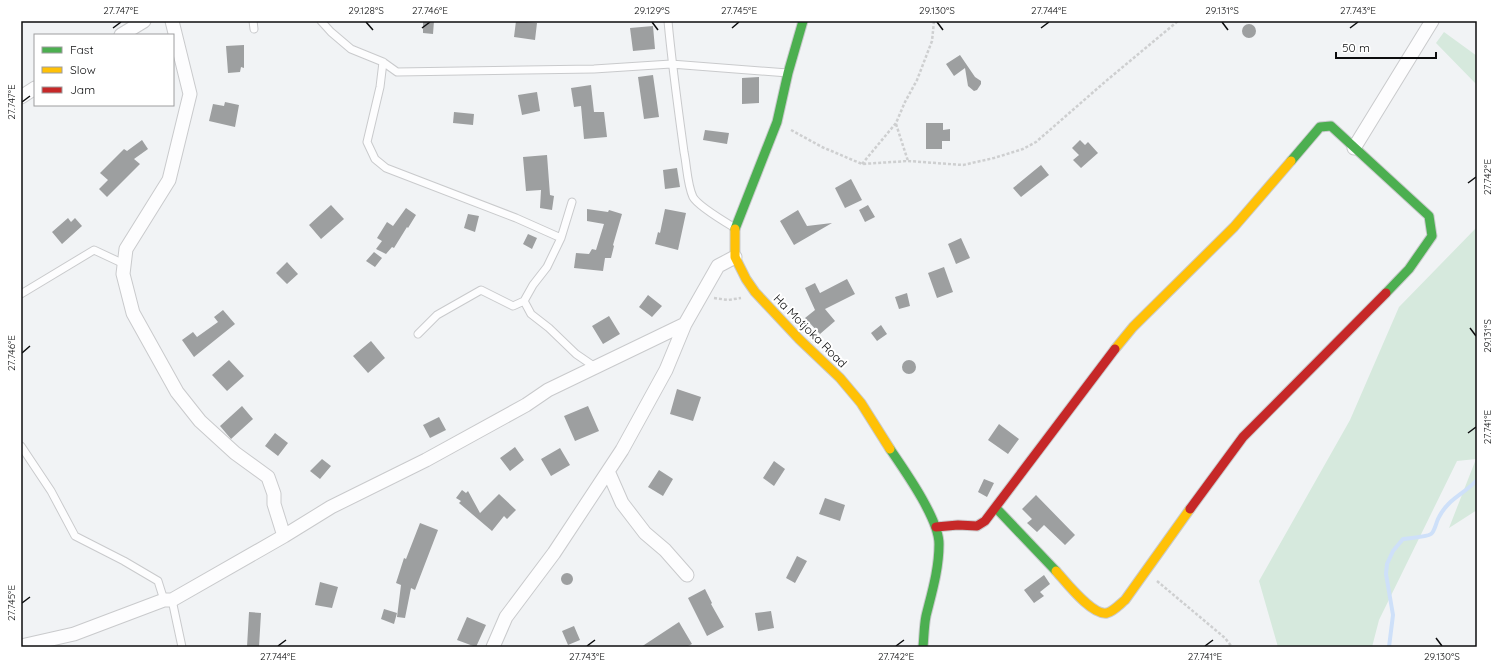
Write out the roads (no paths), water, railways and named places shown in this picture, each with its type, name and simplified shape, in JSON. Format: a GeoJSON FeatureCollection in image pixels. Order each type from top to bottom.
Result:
{"type":"FeatureCollection","features":[{"type":"Feature","properties":{"kind":"street"},"geometry":{"type":"LineString","coordinates":[[123,34],[144,21]]}},
{"type":"Feature","properties":{"kind":"street"},"geometry":{"type":"LineString","coordinates":[[172,21],[190,94],[169,180],[126,249],[123,274],[133,313],[177,392],[200,421],[235,452],[268,477],[274,494],[274,504],[284,536]]}},
{"type":"Feature","properties":{"kind":"street","name":"Ha Motjoka Road"},"geometry":{"type":"LineString","coordinates":[[803,21],[788,73],[777,122],[735,228],[735,257],[746,279],[755,292],[799,339],[840,378],[861,403],[910,479],[936,527],[939,544],[939,556],[936,578],[926,618],[924,647]]}},
{"type":"Feature","properties":{"kind":"street"},"geometry":{"type":"LineString","coordinates":[[1354,148],[1432,21]]}},
{"type":"Feature","properties":{"kind":"street"},"geometry":{"type":"LineString","coordinates":[[21,97],[34,89]]}},
{"type":"Feature","properties":{"kind":"street"},"geometry":{"type":"LineString","coordinates":[[936,527],[958,525],[976,526],[985,521],[1084,389],[1133,327],[1234,227],[1320,127],[1331,126],[1429,216],[1432,236],[1409,269],[1243,437],[1216,472],[1146,572],[1125,600],[1115,610],[1107,613],[1096,611],[1086,603],[996,508]]}},
{"type":"Feature","properties":{"kind":"street"},"geometry":{"type":"LineString","coordinates":[[492,647],[506,617],[554,553],[622,450],[666,370],[685,324],[718,266],[735,257]]}},
{"type":"Feature","properties":{"kind":"street"},"geometry":{"type":"LineString","coordinates":[[21,646],[74,634],[168,600],[284,536],[331,506],[426,460],[526,405],[548,390],[685,324]]}},
{"type":"Feature","properties":{"kind":"street"},"geometry":{"type":"LineString","coordinates":[[608,471],[622,504],[645,533],[665,550],[687,575]]}},
{"type":"Feature","properties":{"kind":"lane"},"geometry":{"type":"LineString","coordinates":[[253,21],[254,29]]}},
{"type":"Feature","properties":{"kind":"lane"},"geometry":{"type":"LineString","coordinates":[[322,21],[331,32],[351,49],[383,62],[397,72],[594,69],[671,64],[788,73]]}},
{"type":"Feature","properties":{"kind":"lane"},"geometry":{"type":"LineString","coordinates":[[668,21],[671,64],[689,183],[694,198],[715,215],[735,228]]}},
{"type":"Feature","properties":{"kind":"lane"},"geometry":{"type":"LineString","coordinates":[[383,62],[380,87],[367,142],[375,159],[386,168],[516,218],[561,238]]}},
{"type":"Feature","properties":{"kind":"lane"},"geometry":{"type":"LineString","coordinates":[[418,334],[438,315],[481,290],[513,306],[524,302],[533,285],[547,267],[561,238],[572,202]]}},
{"type":"Feature","properties":{"kind":"lane"},"geometry":{"type":"LineString","coordinates":[[21,294],[94,250],[124,264]]}},
{"type":"Feature","properties":{"kind":"lane"},"geometry":{"type":"LineString","coordinates":[[524,302],[532,314],[576,354],[595,368]]}},
{"type":"Feature","properties":{"kind":"lane"},"geometry":{"type":"LineString","coordinates":[[21,446],[51,491],[75,536],[124,561],[158,581],[168,600],[182,647]]}},
{"type":"Feature","properties":{"kind":"waterway"},"geometry":{"type":"LineString","coordinates":[[1389,647],[1393,615],[1386,574],[1387,564],[1393,551],[1403,539],[1422,537],[1431,534],[1434,531],[1439,517],[1447,505],[1477,480]]}}]}
